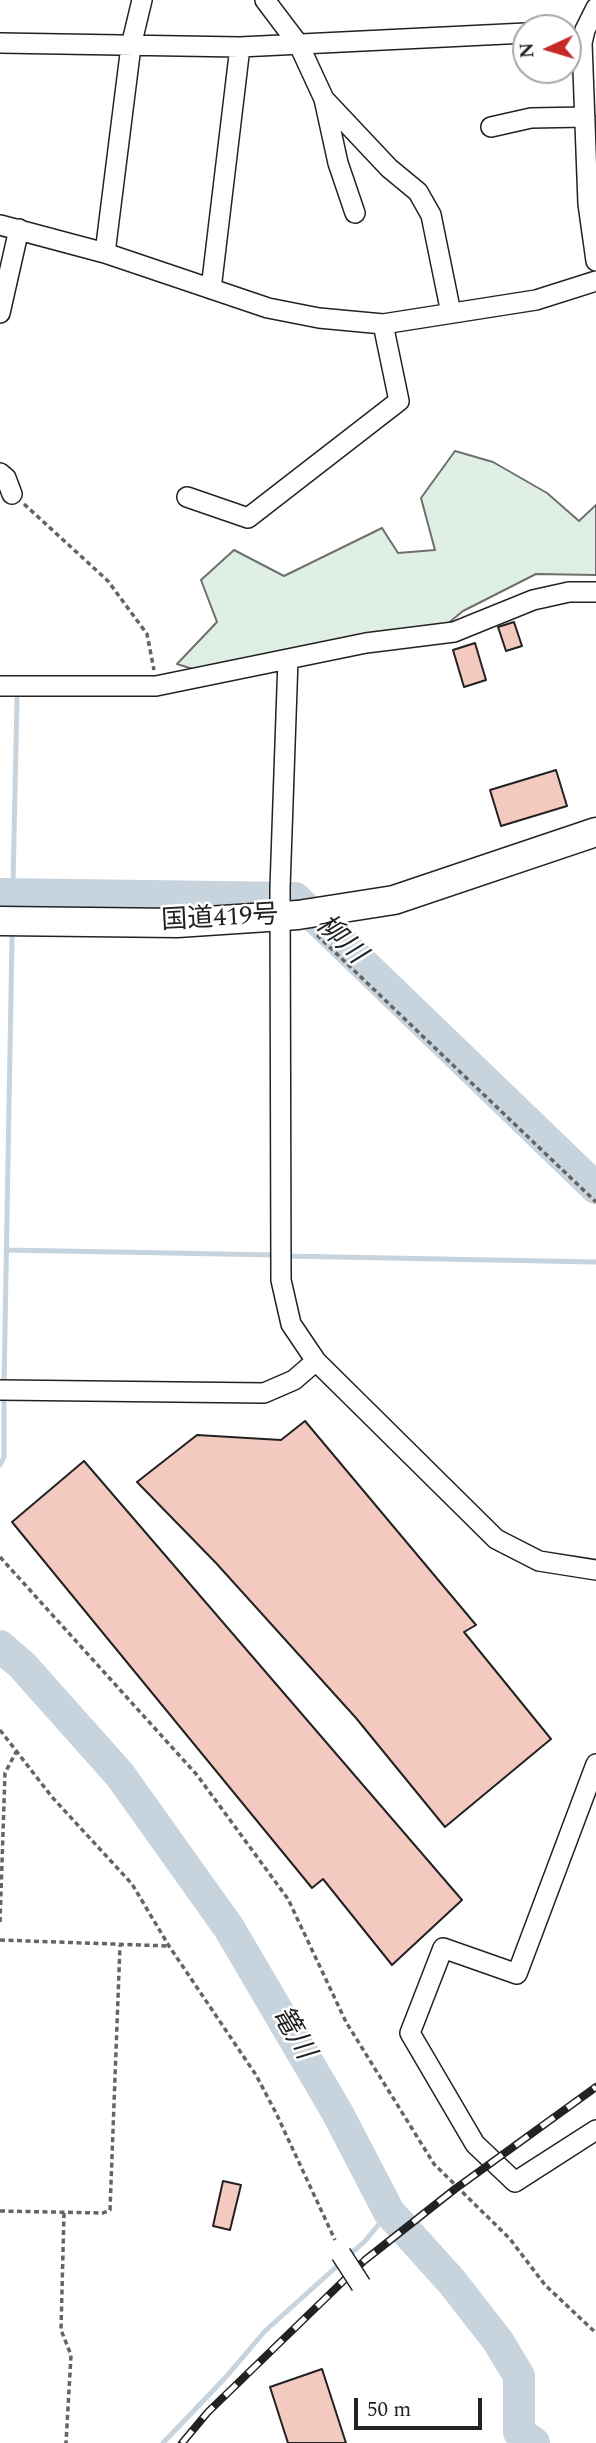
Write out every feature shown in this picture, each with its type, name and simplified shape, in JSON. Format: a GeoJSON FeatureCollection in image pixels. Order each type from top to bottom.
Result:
{"type":"FeatureCollection","features":[{"type":"Feature","properties":{"kind":"highway","name":"国道419号"},"geometry":{"type":"LineString","coordinates":[[0,921],[177,923],[289,916],[394,900],[596,832]]}},
{"type":"Feature","properties":{"kind":"street"},"geometry":{"type":"LineString","coordinates":[[106,253],[131,46],[142,0]]}},
{"type":"Feature","properties":{"kind":"street"},"geometry":{"type":"LineString","coordinates":[[265,0],[299,45],[324,99],[338,163],[355,213]]}},
{"type":"Feature","properties":{"kind":"street"},"geometry":{"type":"LineString","coordinates":[[582,23],[596,8]]}},
{"type":"Feature","properties":{"kind":"street"},"geometry":{"type":"LineString","coordinates":[[0,43],[240,47],[512,34]]}},
{"type":"Feature","properties":{"kind":"street"},"geometry":{"type":"LineString","coordinates":[[582,43],[588,204],[596,261]]}},
{"type":"Feature","properties":{"kind":"street"},"geometry":{"type":"LineString","coordinates":[[211,289],[240,47]]}},
{"type":"Feature","properties":{"kind":"street"},"geometry":{"type":"LineString","coordinates":[[324,99],[388,168],[418,192],[431,215],[451,313]]}},
{"type":"Feature","properties":{"kind":"street"},"geometry":{"type":"LineString","coordinates":[[491,127],[531,118],[585,117]]}},
{"type":"Feature","properties":{"kind":"street"},"geometry":{"type":"LineString","coordinates":[[0,313],[10,227],[106,253],[268,308],[306,316],[383,324],[536,300],[596,281]]}},
{"type":"Feature","properties":{"kind":"street"},"geometry":{"type":"LineString","coordinates":[[187,497],[248,518],[399,401],[383,324]]}},
{"type":"Feature","properties":{"kind":"street"},"geometry":{"type":"LineString","coordinates":[[0,686],[156,686],[366,643],[454,632],[526,602],[569,592],[596,592]]}},
{"type":"Feature","properties":{"kind":"street"},"geometry":{"type":"LineString","coordinates":[[288,659],[280,888],[289,916],[281,1280],[291,1324],[316,1361],[496,1539],[539,1561],[596,1570]]}},
{"type":"Feature","properties":{"kind":"street"},"geometry":{"type":"LineString","coordinates":[[0,1390],[264,1393],[293,1380],[316,1361]]}},
{"type":"Feature","properties":{"kind":"street"},"geometry":{"type":"LineString","coordinates":[[596,1764],[517,1974],[443,1948],[410,2032],[475,2144],[515,2182],[596,2130]]}},
{"type":"Feature","properties":{"kind":"street"},"geometry":{"type":"LineString","coordinates":[[341,2254],[361,2285]]}},
{"type":"Feature","properties":{"kind":"path"},"geometry":{"type":"LineString","coordinates":[[5,482],[108,581],[147,634],[156,686]]}},
{"type":"Feature","properties":{"kind":"path"},"geometry":{"type":"LineString","coordinates":[[289,916],[596,1202]]}},
{"type":"Feature","properties":{"kind":"path"},"geometry":{"type":"LineString","coordinates":[[0,1557],[197,1776],[288,1899],[346,2022],[434,2164],[510,2239],[545,2286],[596,2333]]}},
{"type":"Feature","properties":{"kind":"path"},"geometry":{"type":"LineString","coordinates":[[0,1730],[52,1797],[132,1884],[169,1946],[256,2075],[341,2254]]}},
{"type":"Feature","properties":{"kind":"path"},"geometry":{"type":"LineString","coordinates":[[0,1922],[5,1773],[17,1751]]}},
{"type":"Feature","properties":{"kind":"path"},"geometry":{"type":"LineString","coordinates":[[0,1940],[169,1946]]}},
{"type":"Feature","properties":{"kind":"path"},"geometry":{"type":"LineString","coordinates":[[0,2211],[103,2213],[110,2210],[120,1945]]}},
{"type":"Feature","properties":{"kind":"path"},"geometry":{"type":"LineString","coordinates":[[64,2213],[61,2330],[71,2355],[66,2443]]}},
{"type":"Feature","properties":{"kind":"green space"},"geometry":{"type":"Polygon","coordinates":[[[455,451],[493,462],[547,493],[579,521],[596,505],[596,575],[536,574],[463,611],[440,630],[196,670],[177,664],[217,622],[201,580],[234,550],[284,576],[382,528],[398,553],[435,550],[421,498],[455,451]]]}},
{"type":"Feature","properties":{"kind":"building"},"geometry":{"type":"Polygon","coordinates":[[[514,622],[522,646],[506,651],[498,627],[514,622]]]}},
{"type":"Feature","properties":{"kind":"building"},"geometry":{"type":"Polygon","coordinates":[[[475,643],[486,680],[464,687],[453,650],[475,643]]]}},
{"type":"Feature","properties":{"kind":"building"},"geometry":{"type":"Polygon","coordinates":[[[556,770],[567,806],[501,826],[490,790],[556,770]]]}},
{"type":"Feature","properties":{"kind":"building"},"geometry":{"type":"Polygon","coordinates":[[[305,1421],[476,1625],[464,1632],[551,1739],[445,1827],[356,1718],[216,1563],[137,1482],[197,1435],[281,1440],[305,1421]]]}},
{"type":"Feature","properties":{"kind":"building"},"geometry":{"type":"Polygon","coordinates":[[[84,1461],[462,1900],[392,1965],[323,1879],[312,1888],[12,1522],[84,1461]]]}},
{"type":"Feature","properties":{"kind":"building"},"geometry":{"type":"Polygon","coordinates":[[[223,2181],[241,2185],[230,2230],[213,2226],[223,2181]]]}},
{"type":"Feature","properties":{"kind":"building"},"geometry":{"type":"Polygon","coordinates":[[[322,2369],[346,2443],[288,2443],[270,2387],[322,2369]]]}},
{"type":"Feature","properties":{"kind":"waterway"},"geometry":{"type":"LineString","coordinates":[[13,883],[17,699]]}},
{"type":"Feature","properties":{"kind":"waterway","name":"柳川"},"geometry":{"type":"LineString","coordinates":[[0,894],[295,898],[596,1188]]}},
{"type":"Feature","properties":{"kind":"waterway"},"geometry":{"type":"LineString","coordinates":[[4,1385],[12,938]]}},
{"type":"Feature","properties":{"kind":"waterway"},"geometry":{"type":"LineString","coordinates":[[6,1250],[276,1255]]}},
{"type":"Feature","properties":{"kind":"waterway"},"geometry":{"type":"LineString","coordinates":[[285,1256],[596,1262]]}},
{"type":"Feature","properties":{"kind":"waterway"},"geometry":{"type":"LineString","coordinates":[[0,1465],[4,1457],[4,1395]]}},
{"type":"Feature","properties":{"kind":"waterway","name":"篭川"},"geometry":{"type":"LineString","coordinates":[[0,1646],[22,1665],[120,1775],[229,1928],[337,2112],[389,2212],[452,2282],[498,2341],[519,2376],[519,2432],[534,2443]]}},
{"type":"Feature","properties":{"kind":"waterway"},"geometry":{"type":"LineString","coordinates":[[163,2443],[226,2377],[265,2331],[365,2241],[389,2212]]}},
{"type":"Feature","properties":{"kind":"railway"},"geometry":{"type":"LineString","coordinates":[[182,2443],[208,2412],[365,2260],[455,2189],[596,2087]]}}]}
